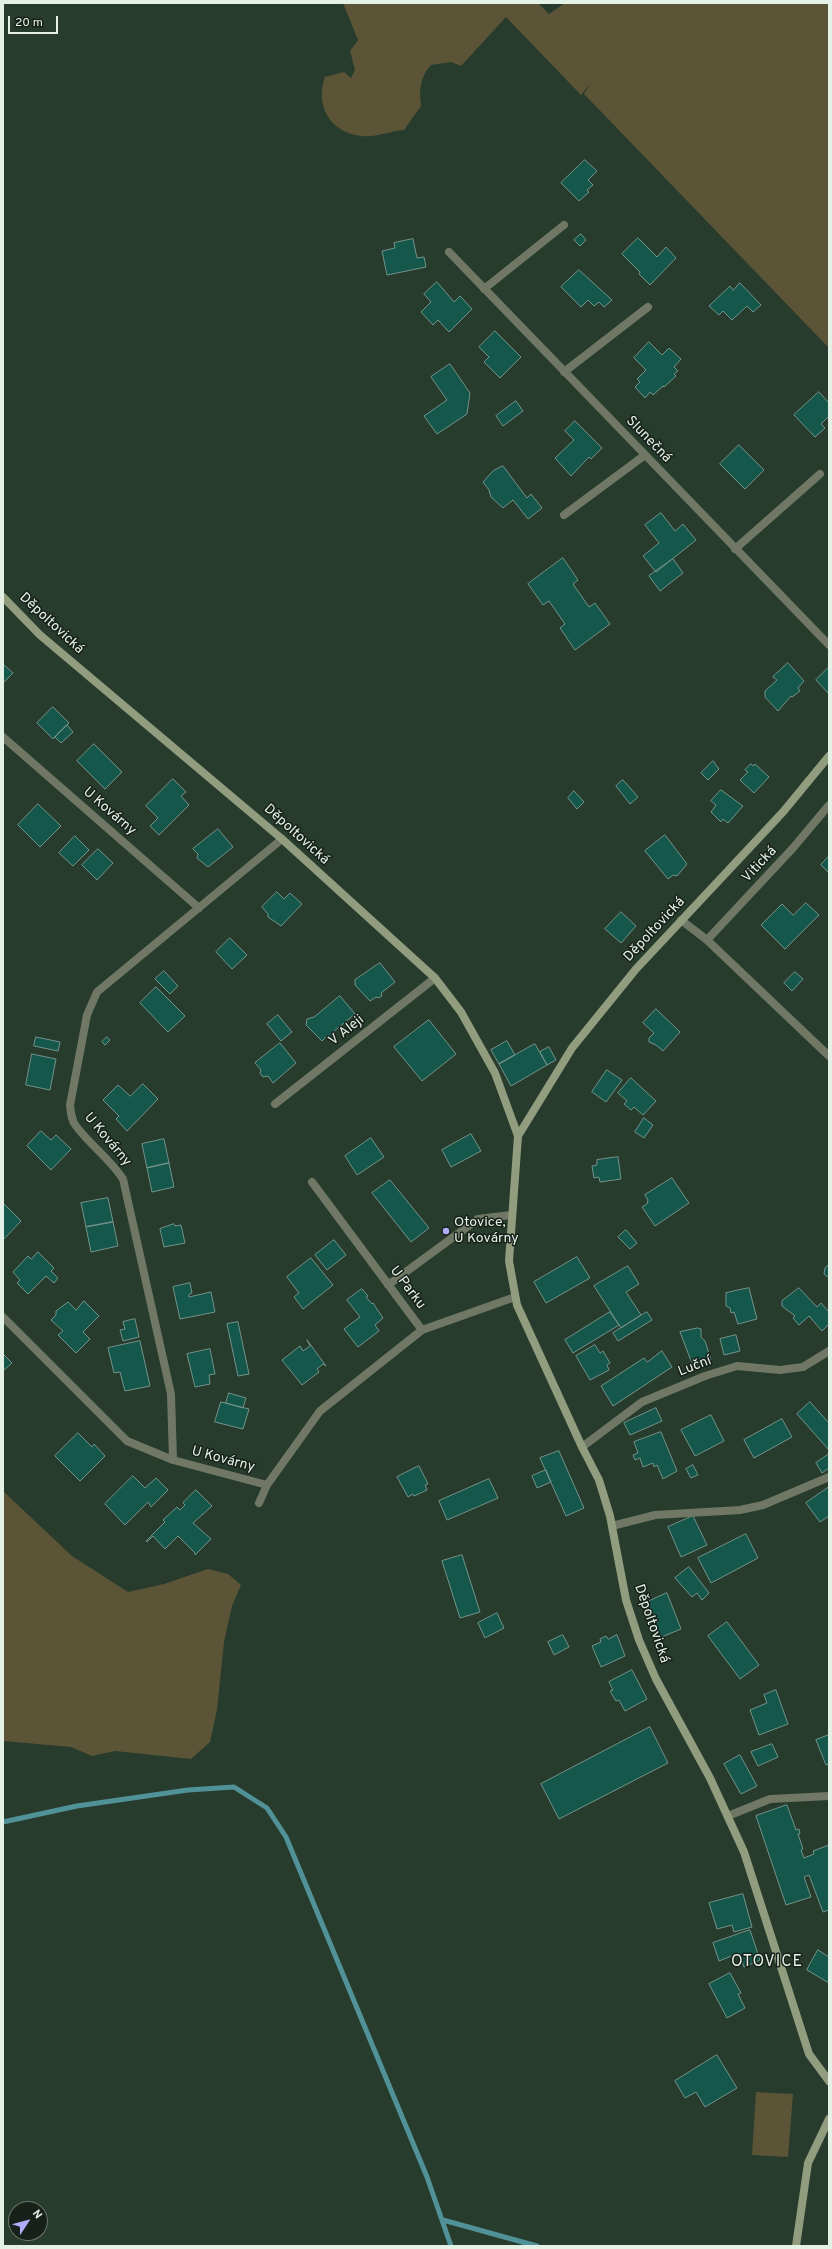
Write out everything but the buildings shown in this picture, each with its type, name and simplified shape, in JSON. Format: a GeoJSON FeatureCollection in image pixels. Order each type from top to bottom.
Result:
{"type":"FeatureCollection","features":[{"type":"Feature","properties":{"kind":"street"},"geometry":{"type":"LineString","coordinates":[[484,289],[564,225]]}},
{"type":"Feature","properties":{"kind":"street","name":"Slunečná"},"geometry":{"type":"LineString","coordinates":[[449,252],[829,645]]}},
{"type":"Feature","properties":{"kind":"street"},"geometry":{"type":"LineString","coordinates":[[564,372],[648,308]]}},
{"type":"Feature","properties":{"kind":"street"},"geometry":{"type":"LineString","coordinates":[[564,515],[645,455]]}},
{"type":"Feature","properties":{"kind":"street"},"geometry":{"type":"LineString","coordinates":[[735,549],[820,474]]}},
{"type":"Feature","properties":{"kind":"street","name":"Děpoltovická"},"geometry":{"type":"LineString","coordinates":[[3,597],[40,635],[282,839],[434,978],[461,1012],[495,1073],[518,1136],[511,1215],[510,1261],[515,1296],[582,1447],[599,1480],[612,1526],[626,1600],[639,1640],[656,1678],[710,1778],[744,1852],[809,2054],[829,2080]]}},
{"type":"Feature","properties":{"kind":"street","name":"U Kovárny"},"geometry":{"type":"LineString","coordinates":[[3,737],[199,908]]}},
{"type":"Feature","properties":{"kind":"street","name":"Děpoltovická"},"geometry":{"type":"LineString","coordinates":[[518,1136],[572,1048],[636,969],[783,812],[829,756]]}},
{"type":"Feature","properties":{"kind":"street","name":"Vitická"},"geometry":{"type":"LineString","coordinates":[[708,940],[793,848],[829,805]]}},
{"type":"Feature","properties":{"kind":"street","name":"U Kovárny"},"geometry":{"type":"LineString","coordinates":[[173,1460],[171,1394],[123,1179],[113,1164],[75,1126],[71,1117],[70,1105],[87,1015],[97,992],[282,839]]}},
{"type":"Feature","properties":{"kind":"street"},"geometry":{"type":"LineString","coordinates":[[681,920],[708,940],[829,1056]]}},
{"type":"Feature","properties":{"kind":"street","name":"V Aleji"},"geometry":{"type":"LineString","coordinates":[[276,1104],[434,978]]}},
{"type":"Feature","properties":{"kind":"street","name":"U Parku"},"geometry":{"type":"LineString","coordinates":[[312,1182],[422,1330],[515,1296]]}},
{"type":"Feature","properties":{"kind":"street"},"geometry":{"type":"LineString","coordinates":[[388,1285],[478,1219],[511,1215]]}},
{"type":"Feature","properties":{"kind":"street","name":"U Kovárny"},"geometry":{"type":"LineString","coordinates":[[3,1317],[127,1441],[173,1460],[267,1485]]}},
{"type":"Feature","properties":{"kind":"street"},"geometry":{"type":"LineString","coordinates":[[259,1503],[267,1485],[320,1411],[422,1330]]}},
{"type":"Feature","properties":{"kind":"street","name":"Luční"},"geometry":{"type":"LineString","coordinates":[[582,1447],[642,1402],[705,1376],[737,1366],[780,1370],[803,1367],[829,1351]]}},
{"type":"Feature","properties":{"kind":"street"},"geometry":{"type":"LineString","coordinates":[[612,1526],[655,1515],[748,1508],[763,1505],[829,1477]]}},
{"type":"Feature","properties":{"kind":"street"},"geometry":{"type":"LineString","coordinates":[[728,1816],[770,1799],[829,1796]]}},
{"type":"Feature","properties":{"kind":"street"},"geometry":{"type":"LineString","coordinates":[[796,2246],[808,2163],[829,2119]]}},
{"type":"Feature","properties":{"kind":"shaded area"},"geometry":{"type":"Polygon","coordinates":[[[343,3],[538,3],[549,14],[565,3],[829,3],[829,348],[584,94],[591,83],[581,95],[506,17],[461,66],[451,62],[431,65],[422,79],[420,95],[421,106],[404,130],[377,135],[361,136],[340,129],[327,116],[322,97],[322,87],[325,77],[344,72],[351,78],[355,70],[350,51],[358,40],[343,3]]]}},
{"type":"Feature","properties":{"kind":"shaded area"},"geometry":{"type":"Polygon","coordinates":[[[3,1491],[72,1556],[128,1592],[164,1584],[208,1569],[228,1574],[241,1585],[232,1606],[224,1642],[217,1710],[210,1742],[191,1759],[115,1751],[92,1756],[71,1747],[3,1741],[3,1491]]]}},
{"type":"Feature","properties":{"kind":"shaded area"},"geometry":{"type":"Polygon","coordinates":[[[756,2092],[793,2094],[788,2157],[752,2155],[756,2092]]]}},
{"type":"Feature","properties":{"kind":"waterway"},"geometry":{"type":"LineString","coordinates":[[3,1822],[77,1806],[188,1790],[234,1787],[267,1808],[286,1837],[427,2177],[451,2246]]}},
{"type":"Feature","properties":{"kind":"waterway"},"geometry":{"type":"LineString","coordinates":[[443,2220],[537,2246]]}},
{"type":"Feature","properties":{"kind":"place","name":"Otovice, U Kovárny"},"geometry":{"type":"Point","coordinates":[446,1231]}},
{"type":"Feature","properties":{"kind":"district","name":"OTOVICE"},"geometry":{"type":"Point","coordinates":[767,1963]}}]}
